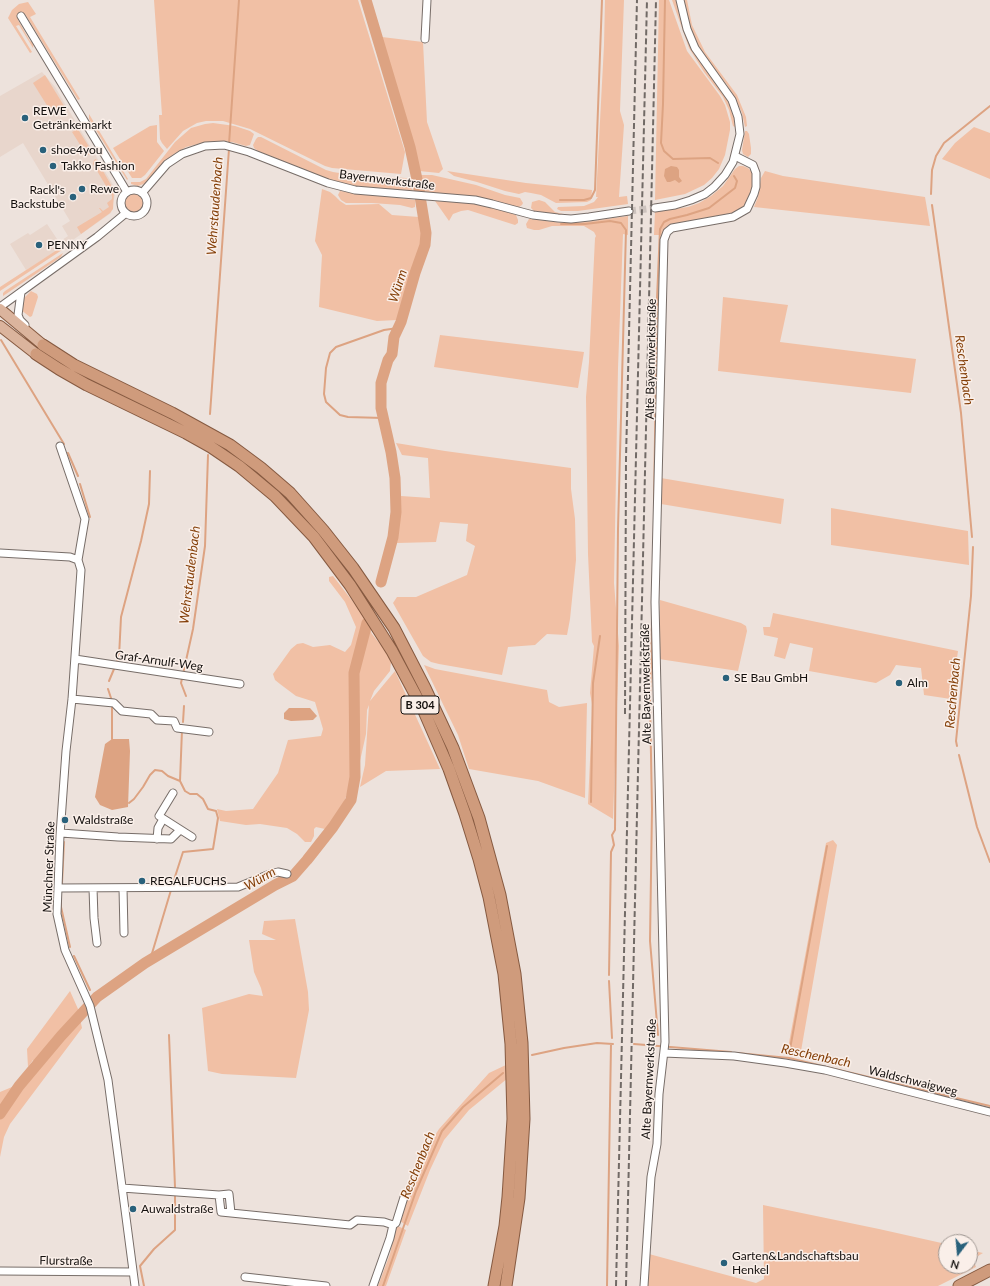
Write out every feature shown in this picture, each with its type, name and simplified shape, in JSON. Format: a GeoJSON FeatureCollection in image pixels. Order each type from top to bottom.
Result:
{"type":"FeatureCollection","features":[{"type":"Feature","properties":{"kind":"highway","name":"B 304"},"geometry":{"type":"LineString","coordinates":[[43,345],[74,365],[172,413],[230,445],[261,468],[290,494],[323,530],[353,568],[394,628],[425,688],[453,748],[479,818],[500,895],[515,974],[522,1043],[524,1120],[520,1198],[506,1286]]}},
{"type":"Feature","properties":{"kind":"highway","name":"B 304"},"geometry":{"type":"LineString","coordinates":[[36,354],[87,385],[180,430],[211,447],[240,466],[264,486],[298,519],[343,575],[379,628],[420,704],[443,756],[468,822],[489,897],[504,974],[511,1044],[513,1120],[505,1226],[494,1286]]}},
{"type":"Feature","properties":{"kind":"highway"},"geometry":{"type":"LineString","coordinates":[[959,1286],[990,1270]]}},
{"type":"Feature","properties":{"kind":"main road","name":"B 304"},"geometry":{"type":"LineString","coordinates":[[0,308],[43,345]]}},
{"type":"Feature","properties":{"kind":"main road","name":"B 304"},"geometry":{"type":"LineString","coordinates":[[0,326],[36,354]]}},
{"type":"Feature","properties":{"kind":"street"},"geometry":{"type":"LineString","coordinates":[[425,38],[427,0]]}},
{"type":"Feature","properties":{"kind":"street"},"geometry":{"type":"LineString","coordinates":[[655,208],[684,203],[705,194],[714,187],[725,175],[735,156],[739,142],[740,128],[736,112],[728,94],[695,48],[687,29],[680,0]]}},
{"type":"Feature","properties":{"kind":"street"},"geometry":{"type":"LineString","coordinates":[[21,16],[127,192]]}},
{"type":"Feature","properties":{"kind":"street","name":"Bayernwerkstraße"},"geometry":{"type":"LineString","coordinates":[[142,193],[167,164],[182,154],[205,146],[224,145],[236,147],[336,186],[355,190],[475,200],[533,215],[571,219],[629,211]]}},
{"type":"Feature","properties":{"kind":"street","name":"Alte Bayernwerkstraße"},"geometry":{"type":"LineString","coordinates":[[644,1286],[651,1176],[657,1144],[659,1094],[664,1048],[655,602],[664,240],[667,232],[672,228],[733,217],[747,209],[756,187],[756,173],[753,165],[735,156]]}},
{"type":"Feature","properties":{"kind":"street"},"geometry":{"type":"LineString","coordinates":[[133,190],[142,193],[147,203],[145,211],[142,214],[134,216],[126,213],[123,210],[121,201],[127,192],[133,190]]}},
{"type":"Feature","properties":{"kind":"street"},"geometry":{"type":"LineString","coordinates":[[0,308],[97,237],[126,213]]}},
{"type":"Feature","properties":{"kind":"street"},"geometry":{"type":"LineString","coordinates":[[21,292],[18,315],[20,320],[30,330],[34,338]]}},
{"type":"Feature","properties":{"kind":"street","name":"Münchner Straße"},"geometry":{"type":"LineString","coordinates":[[60,446],[85,519],[78,560],[81,570],[72,699],[66,751],[58,914],[63,942],[88,999],[108,1080],[135,1286]]}},
{"type":"Feature","properties":{"kind":"street"},"geometry":{"type":"LineString","coordinates":[[0,553],[59,556],[70,557],[78,560]]}},
{"type":"Feature","properties":{"kind":"street","name":"Graf-Arnulf-Weg"},"geometry":{"type":"LineString","coordinates":[[75,660],[240,684]]}},
{"type":"Feature","properties":{"kind":"street"},"geometry":{"type":"LineString","coordinates":[[72,699],[112,703],[122,711],[151,714],[157,720],[174,721],[177,728],[209,732]]}},
{"type":"Feature","properties":{"kind":"street"},"geometry":{"type":"LineString","coordinates":[[173,793],[159,816],[192,837]]}},
{"type":"Feature","properties":{"kind":"street"},"geometry":{"type":"LineString","coordinates":[[157,839],[158,828],[163,819]]}},
{"type":"Feature","properties":{"kind":"street"},"geometry":{"type":"LineString","coordinates":[[61,833],[171,839],[180,830]]}},
{"type":"Feature","properties":{"kind":"street"},"geometry":{"type":"LineString","coordinates":[[59,888],[238,887],[270,874],[278,872],[287,874]]}},
{"type":"Feature","properties":{"kind":"street"},"geometry":{"type":"LineString","coordinates":[[93,888],[97,943]]}},
{"type":"Feature","properties":{"kind":"street"},"geometry":{"type":"LineString","coordinates":[[123,888],[124,933]]}},
{"type":"Feature","properties":{"kind":"street","name":"Waldschwaigweg"},"geometry":{"type":"LineString","coordinates":[[664,1048],[734,1056],[826,1070],[990,1112]]}},
{"type":"Feature","properties":{"kind":"street"},"geometry":{"type":"LineString","coordinates":[[122,1188],[219,1195],[221,1212],[350,1225],[357,1220],[384,1222],[393,1225]]}},
{"type":"Feature","properties":{"kind":"street"},"geometry":{"type":"LineString","coordinates":[[373,1286],[405,1194]]}},
{"type":"Feature","properties":{"kind":"street"},"geometry":{"type":"LineString","coordinates":[[384,1222],[390,1238]]}},
{"type":"Feature","properties":{"kind":"street","name":"Flurstraße"},"geometry":{"type":"LineString","coordinates":[[0,1271],[133,1272]]}},
{"type":"Feature","properties":{"kind":"street"},"geometry":{"type":"LineString","coordinates":[[245,1277],[326,1286]]}},
{"type":"Feature","properties":{"kind":"shaded area"},"geometry":{"type":"Polygon","coordinates":[[[154,0],[358,0],[405,152],[401,174],[332,168],[325,166],[250,129],[223,121],[206,121],[197,123],[183,131],[167,149],[160,139],[159,115],[162,115],[154,0]]]}},
{"type":"Feature","properties":{"kind":"shaded area"},"geometry":{"type":"Polygon","coordinates":[[[605,0],[624,0],[620,111],[624,125],[619,197],[627,196],[628,204],[578,211],[561,211],[557,209],[558,207],[584,206],[594,202],[598,197],[596,197],[605,0]]]}},
{"type":"Feature","properties":{"kind":"shaded area"},"geometry":{"type":"Polygon","coordinates":[[[659,0],[669,0],[687,51],[725,105],[730,122],[730,130],[725,155],[719,169],[712,178],[704,185],[685,194],[655,200],[659,0]]]}},
{"type":"Feature","properties":{"kind":"shaded area"},"geometry":{"type":"Polygon","coordinates":[[[672,0],[677,0],[680,18],[685,33],[697,57],[727,98],[734,117],[735,127],[733,126],[729,110],[723,97],[704,72],[689,48],[672,0]]]}},
{"type":"Feature","properties":{"kind":"shaded area"},"geometry":{"type":"Polygon","coordinates":[[[683,0],[687,0],[692,25],[705,52],[737,95],[746,117],[747,126],[745,127],[742,113],[737,102],[727,85],[702,54],[694,39],[683,0]]]}},
{"type":"Feature","properties":{"kind":"shaded area"},"geometry":{"type":"Polygon","coordinates":[[[28,2],[36,14],[30,17],[80,99],[78,100],[25,14],[19,17],[18,20],[30,41],[34,42],[33,48],[19,25],[16,26],[32,52],[30,53],[8,18],[12,10],[19,4],[28,2]]]}},
{"type":"Feature","properties":{"kind":"shaded area"},"geometry":{"type":"Polygon","coordinates":[[[382,37],[423,42],[427,122],[443,169],[439,173],[419,171],[382,37]]]}},
{"type":"Feature","properties":{"kind":"shaded area"},"geometry":{"type":"Polygon","coordinates":[[[42,72],[55,87],[116,190],[111,213],[63,247],[26,270],[10,244],[28,233],[30,235],[47,224],[59,242],[68,236],[62,226],[70,221],[23,143],[0,157],[0,96],[42,72]]]}},
{"type":"Feature","properties":{"kind":"shaded area"},"geometry":{"type":"Polygon","coordinates":[[[45,75],[66,109],[56,115],[48,107],[33,83],[45,75]]]}},
{"type":"Feature","properties":{"kind":"shaded area"},"geometry":{"type":"Polygon","coordinates":[[[89,114],[128,179],[127,180],[89,119],[89,114]]]}},
{"type":"Feature","properties":{"kind":"shaded area"},"geometry":{"type":"Polygon","coordinates":[[[72,122],[93,153],[91,155],[86,154],[72,132],[74,131],[69,123],[72,122]]]}},
{"type":"Feature","properties":{"kind":"shaded area"},"geometry":{"type":"Polygon","coordinates":[[[213,123],[235,126],[250,131],[254,134],[250,145],[246,146],[232,142],[219,141],[186,147],[163,163],[146,183],[138,186],[131,184],[131,182],[140,182],[146,179],[175,142],[191,128],[213,123]]]}},
{"type":"Feature","properties":{"kind":"shaded area"},"geometry":{"type":"Polygon","coordinates":[[[157,125],[157,142],[164,151],[145,175],[141,178],[132,178],[113,148],[150,126],[157,125]]]}},
{"type":"Feature","properties":{"kind":"shaded area"},"geometry":{"type":"Polygon","coordinates":[[[974,127],[990,133],[990,179],[942,159],[955,143],[974,127]]]}},
{"type":"Feature","properties":{"kind":"shaded area"},"geometry":{"type":"Polygon","coordinates":[[[745,131],[749,134],[751,148],[751,154],[748,157],[743,154],[742,150],[745,131]]]}},
{"type":"Feature","properties":{"kind":"shaded area"},"geometry":{"type":"Polygon","coordinates":[[[258,137],[261,137],[326,170],[333,172],[352,175],[406,178],[409,181],[413,191],[345,185],[329,180],[262,154],[254,148],[253,145],[258,137]]]}},
{"type":"Feature","properties":{"kind":"shaded area"},"geometry":{"type":"Polygon","coordinates":[[[96,159],[114,190],[113,209],[110,213],[81,234],[77,227],[102,212],[99,208],[103,211],[109,207],[107,203],[112,199],[112,196],[93,164],[94,160],[96,159]]]}},
{"type":"Feature","properties":{"kind":"shaded area"},"geometry":{"type":"Polygon","coordinates":[[[671,166],[677,167],[679,170],[679,177],[682,181],[679,183],[675,180],[667,182],[664,176],[665,169],[671,166]]]}},
{"type":"Feature","properties":{"kind":"shaded area"},"geometry":{"type":"Polygon","coordinates":[[[739,166],[748,168],[752,172],[753,181],[752,191],[742,209],[733,214],[679,223],[669,226],[664,231],[663,235],[654,235],[655,212],[688,207],[699,203],[711,196],[723,186],[735,169],[739,166]]]}},
{"type":"Feature","properties":{"kind":"shaded area"},"geometry":{"type":"Polygon","coordinates":[[[447,171],[526,183],[592,190],[591,200],[587,202],[556,203],[541,195],[525,192],[519,194],[505,191],[454,176],[447,171]]]}},
{"type":"Feature","properties":{"kind":"shaded area"},"geometry":{"type":"Polygon","coordinates":[[[765,171],[783,176],[925,197],[930,226],[754,207],[758,197],[761,178],[765,171]]]}},
{"type":"Feature","properties":{"kind":"shaded area"},"geometry":{"type":"Polygon","coordinates":[[[432,175],[476,185],[505,195],[520,198],[523,203],[519,207],[484,199],[416,191],[411,177],[432,175]]]}},
{"type":"Feature","properties":{"kind":"shaded area"},"geometry":{"type":"Polygon","coordinates":[[[322,189],[330,192],[346,205],[379,204],[392,215],[419,217],[423,234],[419,254],[397,320],[377,321],[319,307],[322,255],[315,241],[322,189]]]}},
{"type":"Feature","properties":{"kind":"shaded area"},"geometry":{"type":"Polygon","coordinates":[[[340,191],[415,200],[415,207],[412,208],[400,205],[372,203],[346,203],[341,200],[338,195],[340,191]]]}},
{"type":"Feature","properties":{"kind":"shaded area"},"geometry":{"type":"Polygon","coordinates":[[[134,193],[141,196],[144,203],[141,210],[134,213],[127,210],[124,203],[127,196],[134,193]]]}},
{"type":"Feature","properties":{"kind":"shaded area"},"geometry":{"type":"Polygon","coordinates":[[[539,200],[545,202],[555,212],[563,215],[534,211],[531,208],[532,202],[539,200]]]}},
{"type":"Feature","properties":{"kind":"shaded area"},"geometry":{"type":"Polygon","coordinates":[[[435,201],[480,204],[493,207],[516,215],[518,223],[515,225],[468,210],[453,214],[449,221],[435,201]]]}},
{"type":"Feature","properties":{"kind":"shaded area"},"geometry":{"type":"Polygon","coordinates":[[[628,216],[628,235],[623,234],[618,368],[614,583],[619,646],[613,819],[588,804],[592,716],[590,693],[594,646],[592,642],[588,554],[586,397],[596,236],[594,232],[584,226],[552,226],[534,230],[527,228],[526,224],[529,219],[562,223],[584,222],[628,216]]]}},
{"type":"Feature","properties":{"kind":"shaded area"},"geometry":{"type":"Polygon","coordinates":[[[62,240],[65,248],[0,291],[0,287],[60,248],[58,242],[62,240]]]}},
{"type":"Feature","properties":{"kind":"shaded area"},"geometry":{"type":"Polygon","coordinates":[[[63,253],[61,257],[3,296],[5,291],[63,253]]]}},
{"type":"Feature","properties":{"kind":"shaded area"},"geometry":{"type":"Polygon","coordinates":[[[31,291],[37,294],[38,297],[32,316],[30,317],[21,310],[23,299],[31,291]]]}},
{"type":"Feature","properties":{"kind":"shaded area"},"geometry":{"type":"Polygon","coordinates":[[[723,297],[788,305],[780,342],[916,359],[911,393],[718,371],[723,297]]]}},
{"type":"Feature","properties":{"kind":"shaded area"},"geometry":{"type":"Polygon","coordinates":[[[440,335],[584,352],[578,388],[434,367],[440,335]]]}},
{"type":"Feature","properties":{"kind":"shaded area"},"geometry":{"type":"Polygon","coordinates":[[[396,443],[571,468],[571,489],[575,519],[576,560],[567,635],[547,634],[535,645],[508,647],[502,675],[439,664],[431,662],[423,656],[393,603],[397,597],[416,597],[467,575],[475,546],[466,541],[468,524],[440,522],[436,542],[397,543],[401,496],[430,498],[428,458],[402,455],[396,443]]]}},
{"type":"Feature","properties":{"kind":"shaded area"},"geometry":{"type":"Polygon","coordinates":[[[661,478],[784,499],[781,524],[661,504],[661,478]]]}},
{"type":"Feature","properties":{"kind":"shaded area"},"geometry":{"type":"Polygon","coordinates":[[[831,508],[968,531],[969,565],[831,545],[831,508]]]}},
{"type":"Feature","properties":{"kind":"shaded area"},"geometry":{"type":"Polygon","coordinates":[[[333,576],[361,612],[372,634],[388,654],[391,662],[390,671],[374,691],[370,701],[395,671],[440,769],[386,771],[360,787],[365,765],[369,705],[367,710],[366,734],[360,761],[342,807],[330,825],[325,829],[316,827],[314,829],[314,836],[311,842],[305,842],[297,834],[287,828],[260,824],[246,825],[220,821],[217,809],[226,811],[253,809],[278,773],[288,740],[321,736],[323,729],[315,702],[296,696],[275,680],[273,674],[291,649],[297,644],[303,643],[313,647],[330,645],[345,652],[351,645],[356,627],[345,602],[329,581],[329,577],[333,576]]]}},
{"type":"Feature","properties":{"kind":"shaded area"},"geometry":{"type":"Polygon","coordinates":[[[660,600],[741,623],[746,626],[747,631],[738,671],[659,659],[660,600]]]}},
{"type":"Feature","properties":{"kind":"shaded area"},"geometry":{"type":"Polygon","coordinates":[[[773,613],[958,651],[951,699],[924,695],[921,668],[896,665],[890,675],[876,683],[809,671],[813,648],[790,643],[785,659],[774,656],[778,638],[764,635],[763,627],[770,627],[773,613]]]}},
{"type":"Feature","properties":{"kind":"shaded area"},"geometry":{"type":"Polygon","coordinates":[[[424,665],[435,669],[547,690],[549,702],[559,707],[587,703],[585,798],[538,781],[469,769],[458,735],[424,665]]]}},
{"type":"Feature","properties":{"kind":"shaded area"},"geometry":{"type":"Polygon","coordinates":[[[289,708],[310,708],[317,716],[313,720],[291,721],[284,719],[284,713],[289,708]]]}},
{"type":"Feature","properties":{"kind":"shaded area"},"geometry":{"type":"Polygon","coordinates":[[[112,739],[129,739],[130,751],[128,807],[112,810],[100,805],[95,797],[105,744],[112,739]]]}},
{"type":"Feature","properties":{"kind":"shaded area"},"geometry":{"type":"Polygon","coordinates":[[[833,840],[837,845],[801,1051],[788,1048],[826,843],[833,840]]]}},
{"type":"Feature","properties":{"kind":"shaded area"},"geometry":{"type":"Polygon","coordinates":[[[295,919],[308,992],[309,1010],[296,1078],[222,1074],[208,1071],[202,1008],[249,994],[263,996],[254,972],[249,940],[276,940],[262,934],[264,921],[295,919]]]}},
{"type":"Feature","properties":{"kind":"shaded area"},"geometry":{"type":"Polygon","coordinates":[[[70,991],[78,1009],[82,1028],[10,1124],[4,1137],[0,1157],[0,1092],[19,1082],[35,1062],[33,1060],[28,1067],[27,1049],[70,991]]]}},
{"type":"Feature","properties":{"kind":"shaded area"},"geometry":{"type":"Polygon","coordinates":[[[508,1064],[508,1078],[469,1110],[444,1140],[430,1170],[408,1226],[398,1220],[409,1189],[439,1129],[489,1073],[508,1064]]]}},
{"type":"Feature","properties":{"kind":"shaded area"},"geometry":{"type":"Polygon","coordinates":[[[763,1205],[938,1242],[938,1274],[962,1274],[938,1286],[648,1286],[649,1254],[756,1283],[764,1279],[763,1205]]]}},
{"type":"Feature","properties":{"kind":"shaded area"},"geometry":{"type":"Polygon","coordinates":[[[396,1225],[406,1230],[386,1286],[378,1286],[390,1254],[396,1225]]]}},
{"type":"Feature","properties":{"kind":"shaded area"},"geometry":{"type":"Polygon","coordinates":[[[978,1252],[983,1253],[978,1256],[978,1252]]]}},
{"type":"Feature","properties":{"kind":"waterway","name":"Wehrstaudenbach"},"geometry":{"type":"LineString","coordinates":[[229,144],[239,0]]}},
{"type":"Feature","properties":{"kind":"waterway","name":"Würm"},"geometry":{"type":"LineString","coordinates":[[366,0],[410,147],[426,233],[425,245],[415,273],[401,322],[394,337],[392,354],[388,360],[381,383],[381,408],[395,478],[396,512],[393,537],[381,582]]}},
{"type":"Feature","properties":{"kind":"waterway"},"geometry":{"type":"LineString","coordinates":[[560,200],[584,200],[591,198],[595,190],[602,0]]}},
{"type":"Feature","properties":{"kind":"waterway"},"geometry":{"type":"LineString","coordinates":[[665,0],[661,143],[664,151],[673,159],[710,158],[718,163]]}},
{"type":"Feature","properties":{"kind":"waterway","name":"Reschenbach"},"geometry":{"type":"LineString","coordinates":[[931,194],[932,170],[936,156],[944,143],[990,106]]}},
{"type":"Feature","properties":{"kind":"waterway","name":"Wehrstaudenbach"},"geometry":{"type":"LineString","coordinates":[[210,414],[229,149]]}},
{"type":"Feature","properties":{"kind":"waterway"},"geometry":{"type":"LineString","coordinates":[[654,506],[657,299],[660,229],[664,222],[670,219],[709,208],[735,188],[737,181],[734,176]]}},
{"type":"Feature","properties":{"kind":"waterway","name":"Reschenbach"},"geometry":{"type":"LineString","coordinates":[[932,205],[961,413],[972,537]]}},
{"type":"Feature","properties":{"kind":"waterway"},"geometry":{"type":"LineString","coordinates":[[561,224],[585,224],[610,221],[621,223],[626,230],[618,529],[615,830],[612,835],[614,845],[611,852],[609,975]]}},
{"type":"Feature","properties":{"kind":"waterway"},"geometry":{"type":"LineString","coordinates":[[383,418],[348,417],[340,415],[326,402],[324,394],[326,368],[330,353],[336,347],[384,330],[398,328]]}},
{"type":"Feature","properties":{"kind":"waterway"},"geometry":{"type":"LineString","coordinates":[[1,340],[64,444]]}},
{"type":"Feature","properties":{"kind":"waterway"},"geometry":{"type":"LineString","coordinates":[[68,453],[78,476]]}},
{"type":"Feature","properties":{"kind":"waterway","name":"Wehrstaudenbach"},"geometry":{"type":"LineString","coordinates":[[186,696],[181,683],[193,629],[205,546],[208,455]]}},
{"type":"Feature","properties":{"kind":"waterway"},"geometry":{"type":"LineString","coordinates":[[109,681],[119,657],[121,617],[149,504],[150,471]]}},
{"type":"Feature","properties":{"kind":"waterway"},"geometry":{"type":"LineString","coordinates":[[80,484],[90,517]]}},
{"type":"Feature","properties":{"kind":"waterway","name":"Reschenbach"},"geometry":{"type":"LineString","coordinates":[[957,746],[956,741],[971,596],[973,547]]}},
{"type":"Feature","properties":{"kind":"waterway"},"geometry":{"type":"LineString","coordinates":[[652,621],[650,702],[652,809],[650,941],[658,1035]]}},
{"type":"Feature","properties":{"kind":"waterway","name":"Würm"},"geometry":{"type":"LineString","coordinates":[[0,1114],[19,1086],[61,1036],[97,997],[145,963],[275,885],[293,876],[333,827],[351,800],[355,777],[354,673],[367,623]]}},
{"type":"Feature","properties":{"kind":"waterway"},"geometry":{"type":"LineString","coordinates":[[591,802],[593,683],[600,636]]}},
{"type":"Feature","properties":{"kind":"waterway"},"geometry":{"type":"LineString","coordinates":[[108,689],[112,701]]}},
{"type":"Feature","properties":{"kind":"waterway"},"geometry":{"type":"LineString","coordinates":[[112,705],[112,739]]}},
{"type":"Feature","properties":{"kind":"waterway","name":"Wehrstaudenbach"},"geometry":{"type":"LineString","coordinates":[[183,722],[184,706]]}},
{"type":"Feature","properties":{"kind":"waterway"},"geometry":{"type":"LineString","coordinates":[[172,886],[183,852],[213,849],[218,818],[216,811],[208,809],[203,799],[197,794],[190,794],[185,791],[180,781],[182,730]]}},
{"type":"Feature","properties":{"kind":"waterway","name":"Reschenbach"},"geometry":{"type":"LineString","coordinates":[[959,755],[977,827],[990,862]]}},
{"type":"Feature","properties":{"kind":"waterway"},"geometry":{"type":"LineString","coordinates":[[129,803],[134,799],[155,770],[162,771],[168,776],[180,781]]}},
{"type":"Feature","properties":{"kind":"waterway"},"geometry":{"type":"LineString","coordinates":[[62,883],[64,842]]}},
{"type":"Feature","properties":{"kind":"waterway"},"geometry":{"type":"LineString","coordinates":[[790,1049],[827,846]]}},
{"type":"Feature","properties":{"kind":"waterway"},"geometry":{"type":"LineString","coordinates":[[150,960],[171,890]]}},
{"type":"Feature","properties":{"kind":"waterway"},"geometry":{"type":"LineString","coordinates":[[61,901],[70,947]]}},
{"type":"Feature","properties":{"kind":"waterway"},"geometry":{"type":"LineString","coordinates":[[74,956],[90,990]]}},
{"type":"Feature","properties":{"kind":"waterway"},"geometry":{"type":"LineString","coordinates":[[609,981],[612,1038]]}},
{"type":"Feature","properties":{"kind":"waterway"},"geometry":{"type":"LineString","coordinates":[[169,1035],[175,1187]]}},
{"type":"Feature","properties":{"kind":"waterway","name":"Reschenbach"},"geometry":{"type":"LineString","coordinates":[[532,1055],[597,1043],[613,1044]]}},
{"type":"Feature","properties":{"kind":"waterway"},"geometry":{"type":"LineString","coordinates":[[607,1286],[611,1044]]}},
{"type":"Feature","properties":{"kind":"waterway","name":"Reschenbach"},"geometry":{"type":"LineString","coordinates":[[634,1044],[731,1052]]}},
{"type":"Feature","properties":{"kind":"waterway","name":"Reschenbach"},"geometry":{"type":"LineString","coordinates":[[737,1053],[789,1058],[990,1106]]}},
{"type":"Feature","properties":{"kind":"waterway","name":"Reschenbach"},"geometry":{"type":"LineString","coordinates":[[383,1286],[416,1191],[442,1131],[463,1107],[503,1073]]}},
{"type":"Feature","properties":{"kind":"waterway"},"geometry":{"type":"LineString","coordinates":[[144,1286],[140,1266],[154,1249],[175,1230],[175,1196]]}},
{"type":"Feature","properties":{"kind":"tunnel"},"geometry":{"type":"LineString","coordinates":[[629,211],[655,208]]}},
{"type":"Feature","properties":{"kind":"railway"},"geometry":{"type":"LineString","coordinates":[[625,714],[626,459],[637,0]]}},
{"type":"Feature","properties":{"kind":"railway"},"geometry":{"type":"LineString","coordinates":[[616,1286],[647,0]]}},
{"type":"Feature","properties":{"kind":"railway"},"geometry":{"type":"LineString","coordinates":[[626,1286],[656,0]]}},
{"type":"Feature","properties":{"kind":"place","name":"REWE Getränkemarkt"},"geometry":{"type":"Point","coordinates":[25,118]}},
{"type":"Feature","properties":{"kind":"place","name":"shoe4you"},"geometry":{"type":"Point","coordinates":[43,150]}},
{"type":"Feature","properties":{"kind":"place","name":"Takko Fashion"},"geometry":{"type":"Point","coordinates":[53,166]}},
{"type":"Feature","properties":{"kind":"place","name":"Rewe"},"geometry":{"type":"Point","coordinates":[82,189]}},
{"type":"Feature","properties":{"kind":"place","name":"Rackl's Backstube"},"geometry":{"type":"Point","coordinates":[73,197]}},
{"type":"Feature","properties":{"kind":"place","name":"PENNY"},"geometry":{"type":"Point","coordinates":[39,245]}},
{"type":"Feature","properties":{"kind":"place","name":"SE Bau GmbH"},"geometry":{"type":"Point","coordinates":[726,678]}},
{"type":"Feature","properties":{"kind":"place","name":"Alm"},"geometry":{"type":"Point","coordinates":[899,683]}},
{"type":"Feature","properties":{"kind":"place","name":"Waldstraße"},"geometry":{"type":"Point","coordinates":[65,820]}},
{"type":"Feature","properties":{"kind":"place","name":"REGALFUCHS"},"geometry":{"type":"Point","coordinates":[142,881]}},
{"type":"Feature","properties":{"kind":"place","name":"Auwaldstraße"},"geometry":{"type":"Point","coordinates":[133,1209]}},
{"type":"Feature","properties":{"kind":"place","name":"Garten&Landschaftsbau Henkel"},"geometry":{"type":"Point","coordinates":[724,1263]}}]}
